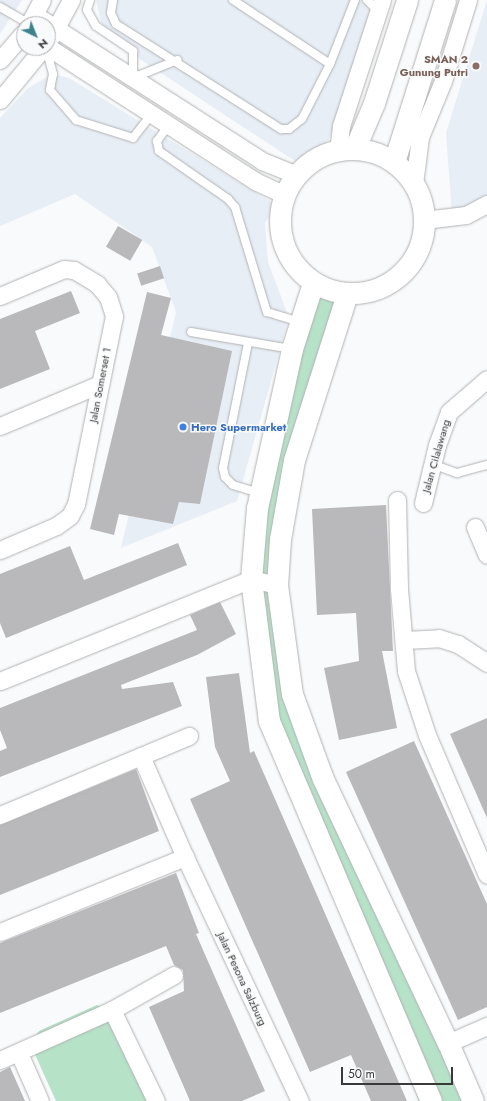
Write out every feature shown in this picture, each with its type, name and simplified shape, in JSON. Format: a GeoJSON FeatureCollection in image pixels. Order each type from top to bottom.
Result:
{"type":"FeatureCollection","features":[{"type":"Feature","properties":{"kind":"street"},"geometry":{"type":"LineString","coordinates":[[56,28],[71,0]]}},
{"type":"Feature","properties":{"kind":"street"},"geometry":{"type":"LineString","coordinates":[[346,149],[374,103],[407,0]]}},
{"type":"Feature","properties":{"kind":"street"},"geometry":{"type":"LineString","coordinates":[[394,162],[445,0]]}},
{"type":"Feature","properties":{"kind":"street"},"geometry":{"type":"LineString","coordinates":[[414,184],[420,137],[443,81],[468,0]]}},
{"type":"Feature","properties":{"kind":"street"},"geometry":{"type":"LineString","coordinates":[[346,149],[341,126],[376,4]]}},
{"type":"Feature","properties":{"kind":"street"},"geometry":{"type":"LineString","coordinates":[[56,37],[133,78],[262,161],[297,175]]}},
{"type":"Feature","properties":{"kind":"street"},"geometry":{"type":"LineString","coordinates":[[0,60],[16,41]]}},
{"type":"Feature","properties":{"kind":"street"},"geometry":{"type":"LineString","coordinates":[[56,54],[254,181],[285,195]]}},
{"type":"Feature","properties":{"kind":"street"},"geometry":{"type":"LineString","coordinates":[[0,100],[39,56]]}},
{"type":"Feature","properties":{"kind":"street"},"geometry":{"type":"LineString","coordinates":[[346,149],[377,153],[394,162],[414,184],[422,201],[424,220],[419,250],[402,274],[376,290],[347,294],[314,283],[295,266],[284,244],[280,220],[285,195],[297,175],[316,159],[346,149]]}},
{"type":"Feature","properties":{"kind":"street"},"geometry":{"type":"LineString","coordinates":[[424,220],[466,215],[487,204]]}},
{"type":"Feature","properties":{"kind":"street","name":"Jalan Somerset 1"},"geometry":{"type":"LineString","coordinates":[[0,296],[64,269],[74,270],[97,284],[108,297],[114,316],[76,504],[70,516],[56,526],[0,550]]}},
{"type":"Feature","properties":{"kind":"street"},"geometry":{"type":"LineString","coordinates":[[314,283],[292,349],[260,493],[251,579],[269,721],[324,855],[432,1101]]}},
{"type":"Feature","properties":{"kind":"street"},"geometry":{"type":"LineString","coordinates":[[347,294],[294,460],[280,539],[277,585],[292,694],[323,779],[448,1043],[473,1101]]}},
{"type":"Feature","properties":{"kind":"street","name":"Jalan Cilalawang"},"geometry":{"type":"LineString","coordinates":[[423,503],[432,464],[449,412],[487,379]]}},
{"type":"Feature","properties":{"kind":"street"},"geometry":{"type":"LineString","coordinates":[[0,426],[100,384]]}},
{"type":"Feature","properties":{"kind":"street"},"geometry":{"type":"LineString","coordinates":[[397,500],[399,589],[405,640],[406,671],[414,700],[487,875]]}},
{"type":"Feature","properties":{"kind":"street"},"geometry":{"type":"LineString","coordinates":[[475,527],[487,555]]}},
{"type":"Feature","properties":{"kind":"street"},"geometry":{"type":"LineString","coordinates":[[0,681],[251,579],[277,585]]}},
{"type":"Feature","properties":{"kind":"street"},"geometry":{"type":"LineString","coordinates":[[405,640],[439,638],[458,644],[487,662]]}},
{"type":"Feature","properties":{"kind":"street"},"geometry":{"type":"LineString","coordinates":[[0,815],[189,736]]}},
{"type":"Feature","properties":{"kind":"street","name":"Jalan Pesona Salzburg"},"geometry":{"type":"LineString","coordinates":[[142,756],[185,857],[300,1101]]}},
{"type":"Feature","properties":{"kind":"street"},"geometry":{"type":"LineString","coordinates":[[0,932],[185,857]]}},
{"type":"Feature","properties":{"kind":"street"},"geometry":{"type":"LineString","coordinates":[[0,1060],[19,1053],[112,1010],[174,975]]}},
{"type":"Feature","properties":{"kind":"street"},"geometry":{"type":"LineString","coordinates":[[112,1010],[156,1101]]}},
{"type":"Feature","properties":{"kind":"street"},"geometry":{"type":"LineString","coordinates":[[448,1043],[487,1026]]}},
{"type":"Feature","properties":{"kind":"street"},"geometry":{"type":"LineString","coordinates":[[19,1053],[40,1101]]}},
{"type":"Feature","properties":{"kind":"lane"},"geometry":{"type":"LineString","coordinates":[[90,0],[87,10],[96,26],[133,51],[133,78],[177,60]]}},
{"type":"Feature","properties":{"kind":"lane"},"geometry":{"type":"LineString","coordinates":[[113,0],[111,13],[116,24],[177,60],[281,129],[289,129],[302,119],[330,64],[355,0]]}},
{"type":"Feature","properties":{"kind":"lane"},"geometry":{"type":"LineString","coordinates":[[233,0],[330,64]]}},
{"type":"Feature","properties":{"kind":"lane"},"geometry":{"type":"LineString","coordinates":[[0,7],[34,16]]}},
{"type":"Feature","properties":{"kind":"lane"},"geometry":{"type":"LineString","coordinates":[[48,56],[53,74],[50,90],[76,120],[133,138],[151,115]]}},
{"type":"Feature","properties":{"kind":"lane"},"geometry":{"type":"LineString","coordinates":[[168,126],[157,141],[159,151],[228,199],[235,207],[267,312],[300,322]]}},
{"type":"Feature","properties":{"kind":"lane"},"geometry":{"type":"LineString","coordinates":[[191,332],[248,343],[292,349]]}},
{"type":"Feature","properties":{"kind":"lane"},"geometry":{"type":"LineString","coordinates":[[248,343],[223,468],[225,477],[233,485],[260,493]]}},
{"type":"Feature","properties":{"kind":"lane"},"geometry":{"type":"LineString","coordinates":[[432,464],[457,473],[487,466]]}},
{"type":"Feature","properties":{"kind":"shaded area"},"geometry":{"type":"Polygon","coordinates":[[[0,0],[22,0],[0,34],[0,0]]]}},
{"type":"Feature","properties":{"kind":"shaded area"},"geometry":{"type":"Polygon","coordinates":[[[96,0],[382,0],[346,102],[328,141],[301,165],[120,46],[101,22],[96,0]]]}},
{"type":"Feature","properties":{"kind":"shaded area","name":"SMAN 2 Gunung Putri"},"geometry":{"type":"Polygon","coordinates":[[[487,0],[487,200],[452,215],[446,133],[487,0]]]}},
{"type":"Feature","properties":{"kind":"shaded area"},"geometry":{"type":"Polygon","coordinates":[[[52,74],[69,78],[276,205],[265,223],[268,262],[289,318],[237,501],[121,548],[176,312],[152,247],[75,194],[0,226],[0,118],[27,89],[52,74]]]}},
{"type":"Feature","properties":{"kind":"green space"},"geometry":{"type":"Polygon","coordinates":[[[313,283],[347,294],[280,539],[292,694],[473,1101],[419,1101],[269,721],[251,579],[313,283]]]}},
{"type":"Feature","properties":{"kind":"green space"},"geometry":{"type":"Polygon","coordinates":[[[97,1005],[104,1008],[147,1101],[56,1101],[33,1050],[33,1039],[39,1031],[97,1005]]]}},
{"type":"Feature","properties":{"kind":"building"},"geometry":{"type":"Polygon","coordinates":[[[118,226],[142,240],[130,261],[106,247],[118,226]]]}},
{"type":"Feature","properties":{"kind":"building"},"geometry":{"type":"Polygon","coordinates":[[[160,266],[164,278],[141,286],[137,273],[160,266]]]}},
{"type":"Feature","properties":{"kind":"building"},"geometry":{"type":"Polygon","coordinates":[[[71,291],[80,313],[35,331],[50,369],[0,389],[0,319],[71,291]]]}},
{"type":"Feature","properties":{"kind":"building"},"geometry":{"type":"Polygon","coordinates":[[[147,292],[171,298],[161,335],[232,351],[200,504],[179,502],[173,524],[119,514],[114,535],[90,529],[147,292]]]}},
{"type":"Feature","properties":{"kind":"building"},"geometry":{"type":"Polygon","coordinates":[[[386,505],[393,651],[382,651],[397,728],[339,740],[324,668],[359,661],[356,613],[317,615],[312,509],[386,505]]]}},
{"type":"Feature","properties":{"kind":"building"},"geometry":{"type":"Polygon","coordinates":[[[178,543],[187,565],[6,638],[0,623],[0,574],[70,546],[84,580],[178,543]]]}},
{"type":"Feature","properties":{"kind":"building"},"geometry":{"type":"Polygon","coordinates":[[[220,602],[236,634],[197,655],[121,685],[122,689],[173,682],[182,706],[0,777],[0,751],[7,748],[0,730],[0,708],[197,630],[190,615],[220,602]]]}},
{"type":"Feature","properties":{"kind":"building"},"geometry":{"type":"Polygon","coordinates":[[[239,673],[250,753],[254,751],[407,1101],[371,1101],[351,1055],[310,1072],[190,799],[230,781],[215,747],[206,677],[239,673]]]}},
{"type":"Feature","properties":{"kind":"building"},"geometry":{"type":"Polygon","coordinates":[[[487,718],[487,818],[450,734],[487,718]]]}},
{"type":"Feature","properties":{"kind":"building"},"geometry":{"type":"Polygon","coordinates":[[[414,741],[487,904],[487,1007],[458,1020],[346,772],[414,741]]]}},
{"type":"Feature","properties":{"kind":"building"},"geometry":{"type":"Polygon","coordinates":[[[136,769],[159,831],[0,895],[0,825],[136,769]]]}},
{"type":"Feature","properties":{"kind":"building"},"geometry":{"type":"Polygon","coordinates":[[[176,873],[199,933],[196,934],[265,1091],[242,1101],[190,1101],[149,1007],[184,991],[183,970],[174,965],[166,946],[0,1013],[0,943],[176,873]]]}},
{"type":"Feature","properties":{"kind":"building"},"geometry":{"type":"Polygon","coordinates":[[[10,1067],[25,1101],[0,1101],[0,1072],[10,1067]]]}},
{"type":"Feature","properties":{"kind":"place","name":"SMAN 2 Gunung Putri"},"geometry":{"type":"Point","coordinates":[476,66]}},
{"type":"Feature","properties":{"kind":"place","name":"Hero Supermarket"},"geometry":{"type":"Point","coordinates":[183,427]}}]}
